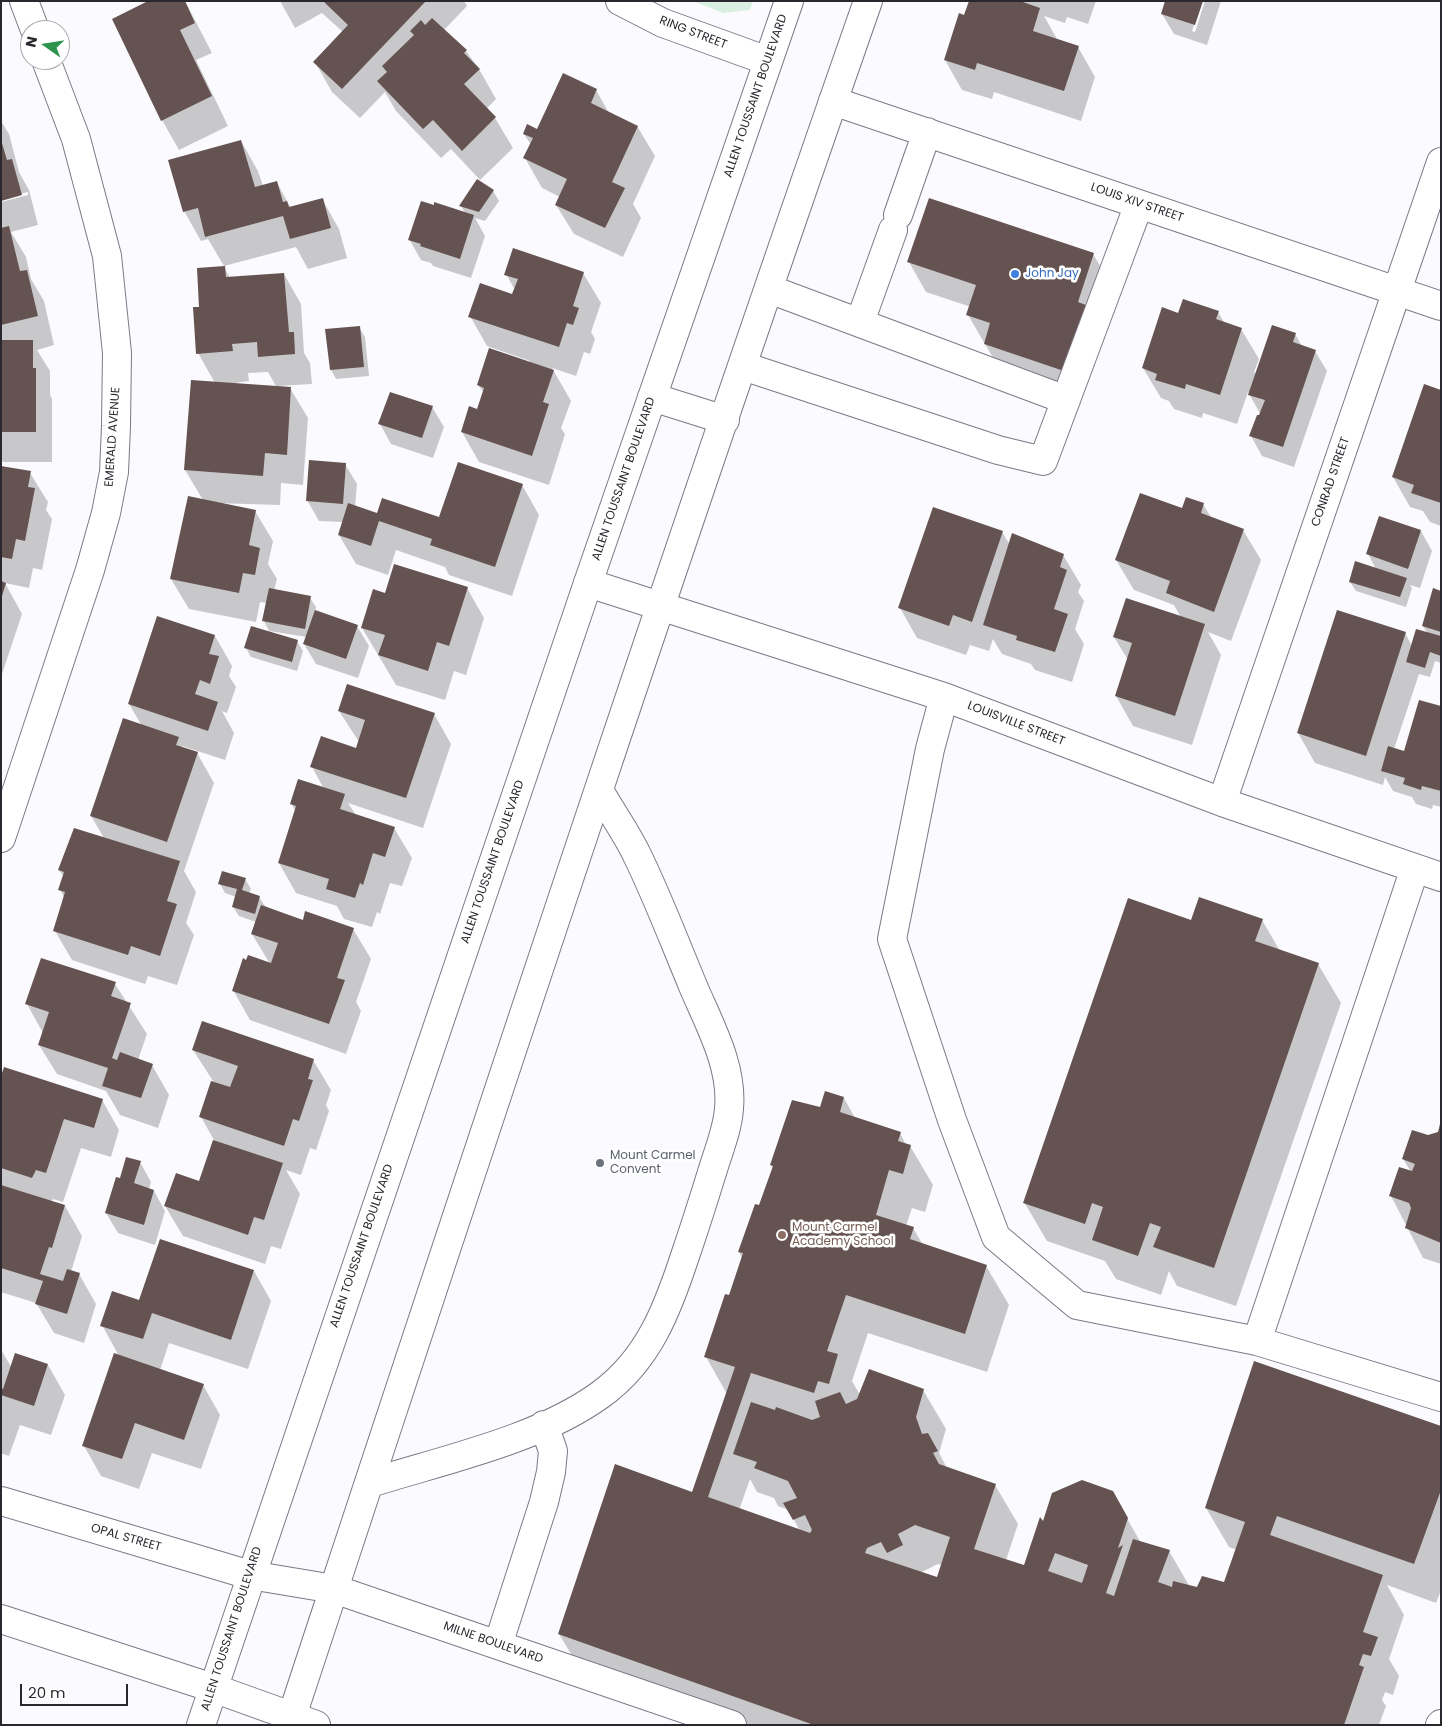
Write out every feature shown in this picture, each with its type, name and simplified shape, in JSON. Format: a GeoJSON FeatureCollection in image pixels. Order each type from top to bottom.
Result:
{"type":"FeatureCollection","features":[{"type":"Feature","properties":{"kind":"street"},"geometry":{"type":"LineString","coordinates":[[24,1],[31,20]]}},
{"type":"Feature","properties":{"kind":"street","name":"RING STREET"},"geometry":{"type":"LineString","coordinates":[[620,1],[663,23],[768,61]]}},
{"type":"Feature","properties":{"kind":"street","name":"ALLEN TOUSSAINT BOULEVARD"},"geometry":{"type":"LineString","coordinates":[[201,1725],[250,1575],[588,583],[789,1]]}},
{"type":"Feature","properties":{"kind":"street"},"geometry":{"type":"LineString","coordinates":[[1,1619],[213,1688],[299,1722],[334,1589],[743,366],[868,1]]}},
{"type":"Feature","properties":{"kind":"street","name":"EMERALD AVENUE"},"geometry":{"type":"LineString","coordinates":[[1,838],[90,570],[106,513],[114,472],[117,353],[107,256],[76,139],[50,70]]}},
{"type":"Feature","properties":{"kind":"street","name":"LOUIS XIV STREET"},"geometry":{"type":"LineString","coordinates":[[833,100],[1441,306]]}},
{"type":"Feature","properties":{"kind":"street"},"geometry":{"type":"LineString","coordinates":[[860,322],[927,132]]}},
{"type":"Feature","properties":{"kind":"street","name":"CONRAD STREET"},"geometry":{"type":"LineString","coordinates":[[1222,802],[1441,162]]}},
{"type":"Feature","properties":{"kind":"street"},"geometry":{"type":"LineString","coordinates":[[743,366],[998,450],[1043,460],[1139,204]]}},
{"type":"Feature","properties":{"kind":"street"},"geometry":{"type":"LineString","coordinates":[[769,289],[1066,400]]}},
{"type":"Feature","properties":{"kind":"street"},"geometry":{"type":"LineString","coordinates":[[652,397],[725,420]]}},
{"type":"Feature","properties":{"kind":"street","name":"LOUISVILLE STREET"},"geometry":{"type":"LineString","coordinates":[[588,583],[944,697],[1222,802],[1441,877]]}},
{"type":"Feature","properties":{"kind":"street"},"geometry":{"type":"LineString","coordinates":[[944,697],[930,749],[892,939],[952,1120],[996,1236],[1077,1305],[1257,1340],[1441,1396]]}},
{"type":"Feature","properties":{"kind":"street"},"geometry":{"type":"LineString","coordinates":[[370,1483],[483,1448],[544,1426],[574,1412],[602,1394],[627,1372],[646,1350],[660,1325],[673,1294],[721,1146],[729,1109],[729,1084],[723,1060],[637,853],[600,792]]}},
{"type":"Feature","properties":{"kind":"street"},"geometry":{"type":"LineString","coordinates":[[1257,1340],[1415,868]]}},
{"type":"Feature","properties":{"kind":"street"},"geometry":{"type":"LineString","coordinates":[[498,1645],[552,1472],[553,1451],[544,1426]]}},
{"type":"Feature","properties":{"kind":"street","name":"OPAL STREET"},"geometry":{"type":"LineString","coordinates":[[1,1501],[250,1575]]}},
{"type":"Feature","properties":{"kind":"street","name":"MILNE BOULEVARD"},"geometry":{"type":"LineString","coordinates":[[250,1575],[334,1589],[732,1725]]}},
{"type":"Feature","properties":{"kind":"green space"},"geometry":{"type":"Polygon","coordinates":[[[693,1],[753,1],[750,10],[723,13],[693,1]]]}},
{"type":"Feature","properties":{"kind":"building"},"geometry":{"type":"Polygon","coordinates":[[[148,1],[185,1],[195,23],[180,30],[212,96],[161,121],[112,19],[148,1]]]}},
{"type":"Feature","properties":{"kind":"building"},"geometry":{"type":"Polygon","coordinates":[[[323,1],[426,1],[342,89],[313,62],[348,25],[323,1]]]}},
{"type":"Feature","properties":{"kind":"building"},"geometry":{"type":"Polygon","coordinates":[[[969,1],[1020,1],[1040,8],[1033,31],[1079,46],[1064,91],[977,63],[975,70],[944,60],[959,13],[964,15],[969,1]]]}},
{"type":"Feature","properties":{"kind":"building"},"geometry":{"type":"Polygon","coordinates":[[[1165,1],[1203,1],[1195,25],[1161,14],[1165,1]]]}},
{"type":"Feature","properties":{"kind":"building"},"geometry":{"type":"Polygon","coordinates":[[[432,18],[467,50],[464,53],[480,69],[464,84],[496,117],[462,151],[433,120],[423,129],[377,81],[387,72],[382,66],[414,35],[410,31],[421,20],[425,25],[432,18]]]}},
{"type":"Feature","properties":{"kind":"building"},"geometry":{"type":"Polygon","coordinates":[[[563,73],[597,89],[591,103],[638,126],[612,182],[625,188],[605,228],[555,205],[567,179],[523,158],[533,138],[523,134],[527,124],[537,129],[563,73]]]}},
{"type":"Feature","properties":{"kind":"building"},"geometry":{"type":"Polygon","coordinates":[[[1,140],[7,160],[12,159],[22,195],[1,201],[1,140]]]}},
{"type":"Feature","properties":{"kind":"building"},"geometry":{"type":"Polygon","coordinates":[[[241,140],[255,187],[277,181],[283,202],[287,201],[289,207],[323,198],[331,228],[290,239],[283,216],[205,237],[198,208],[183,212],[168,160],[241,140]]]}},
{"type":"Feature","properties":{"kind":"building"},"geometry":{"type":"Polygon","coordinates":[[[477,179],[494,190],[479,212],[459,206],[477,179]]]}},
{"type":"Feature","properties":{"kind":"building","name":"John Jay"},"geometry":{"type":"Polygon","coordinates":[[[929,198],[1094,253],[1078,302],[1086,305],[1064,371],[984,344],[990,323],[966,315],[976,285],[907,262],[929,198]]]}},
{"type":"Feature","properties":{"kind":"building"},"geometry":{"type":"Polygon","coordinates":[[[421,201],[434,205],[434,202],[474,215],[460,259],[420,246],[421,244],[408,240],[421,201]]]}},
{"type":"Feature","properties":{"kind":"building"},"geometry":{"type":"Polygon","coordinates":[[[9,226],[20,271],[27,270],[38,316],[1,325],[1,228],[9,226]]]}},
{"type":"Feature","properties":{"kind":"building"},"geometry":{"type":"Polygon","coordinates":[[[513,248],[584,272],[573,306],[579,308],[573,325],[567,323],[559,347],[468,317],[480,283],[512,294],[518,279],[504,275],[513,248]]]}},
{"type":"Feature","properties":{"kind":"building"},"geometry":{"type":"Polygon","coordinates":[[[225,266],[226,277],[284,273],[289,332],[294,332],[295,354],[258,357],[257,342],[232,344],[233,351],[196,354],[193,307],[199,307],[197,268],[225,266]]]}},
{"type":"Feature","properties":{"kind":"building"},"geometry":{"type":"Polygon","coordinates":[[[1183,299],[1219,311],[1216,319],[1242,328],[1220,395],[1186,384],[1185,389],[1155,380],[1157,374],[1142,368],[1162,307],[1178,313],[1183,299]]]}},
{"type":"Feature","properties":{"kind":"building"},"geometry":{"type":"Polygon","coordinates":[[[1272,325],[1296,333],[1293,342],[1316,350],[1283,447],[1249,436],[1265,400],[1248,395],[1272,325]]]}},
{"type":"Feature","properties":{"kind":"building"},"geometry":{"type":"Polygon","coordinates":[[[360,326],[364,367],[330,370],[325,329],[360,326]]]}},
{"type":"Feature","properties":{"kind":"building"},"geometry":{"type":"Polygon","coordinates":[[[1,340],[33,340],[33,368],[36,368],[36,432],[1,432],[1,340]]]}},
{"type":"Feature","properties":{"kind":"building"},"geometry":{"type":"Polygon","coordinates":[[[489,348],[554,370],[543,402],[549,404],[532,456],[461,432],[469,406],[477,409],[484,388],[477,385],[489,348]]]}},
{"type":"Feature","properties":{"kind":"building"},"geometry":{"type":"Polygon","coordinates":[[[191,380],[291,387],[287,455],[265,453],[263,476],[184,470],[191,380]]]}},
{"type":"Feature","properties":{"kind":"building"},"geometry":{"type":"Polygon","coordinates":[[[1424,384],[1441,390],[1441,503],[1411,493],[1414,485],[1392,477],[1424,384]]]}},
{"type":"Feature","properties":{"kind":"building"},"geometry":{"type":"Polygon","coordinates":[[[390,392],[433,406],[422,438],[378,424],[390,392]]]}},
{"type":"Feature","properties":{"kind":"building"},"geometry":{"type":"Polygon","coordinates":[[[309,460],[346,463],[343,504],[306,501],[309,460]]]}},
{"type":"Feature","properties":{"kind":"building"},"geometry":{"type":"Polygon","coordinates":[[[458,462],[523,484],[495,567],[430,545],[432,539],[379,521],[371,546],[338,535],[348,503],[377,513],[382,498],[439,517],[458,462]]]}},
{"type":"Feature","properties":{"kind":"building"},"geometry":{"type":"Polygon","coordinates":[[[1,466],[31,471],[28,487],[35,488],[25,541],[16,539],[12,559],[1,557],[1,466]]]}},
{"type":"Feature","properties":{"kind":"building"},"geometry":{"type":"Polygon","coordinates":[[[1140,493],[1182,508],[1186,497],[1204,503],[1201,513],[1244,529],[1214,612],[1166,593],[1170,581],[1115,560],[1140,493]]]}},
{"type":"Feature","properties":{"kind":"building"},"geometry":{"type":"Polygon","coordinates":[[[188,496],[256,510],[249,545],[260,548],[255,575],[243,573],[239,593],[170,579],[188,496]]]}},
{"type":"Feature","properties":{"kind":"building"},"geometry":{"type":"Polygon","coordinates":[[[933,507],[1003,531],[972,622],[953,615],[949,626],[898,608],[933,507]]]}},
{"type":"Feature","properties":{"kind":"building"},"geometry":{"type":"Polygon","coordinates":[[[1379,516],[1421,530],[1408,569],[1366,554],[1379,516]]]}},
{"type":"Feature","properties":{"kind":"building"},"geometry":{"type":"Polygon","coordinates":[[[1012,533],[1064,554],[1060,567],[1067,570],[1054,609],[1068,614],[1055,652],[1016,640],[1017,636],[983,625],[1012,533]]]}},
{"type":"Feature","properties":{"kind":"building"},"geometry":{"type":"Polygon","coordinates":[[[1355,561],[1407,578],[1400,597],[1349,582],[1355,561]]]}},
{"type":"Feature","properties":{"kind":"building"},"geometry":{"type":"Polygon","coordinates":[[[394,564],[468,587],[449,646],[437,642],[428,671],[378,655],[385,635],[361,628],[373,589],[385,593],[394,564]]]}},
{"type":"Feature","properties":{"kind":"building"},"geometry":{"type":"Polygon","coordinates":[[[1,581],[6,583],[2,596],[1,596],[1,581]]]}},
{"type":"Feature","properties":{"kind":"building"},"geometry":{"type":"Polygon","coordinates":[[[269,588],[311,596],[305,629],[262,621],[269,588]]]}},
{"type":"Feature","properties":{"kind":"building"},"geometry":{"type":"Polygon","coordinates":[[[1433,588],[1441,591],[1441,632],[1422,626],[1433,588]]]}},
{"type":"Feature","properties":{"kind":"building"},"geometry":{"type":"Polygon","coordinates":[[[1126,598],[1205,624],[1175,716],[1115,696],[1132,643],[1113,637],[1126,598]]]}},
{"type":"Feature","properties":{"kind":"building"},"geometry":{"type":"Polygon","coordinates":[[[315,610],[358,625],[346,659],[303,644],[315,610]]]}},
{"type":"Feature","properties":{"kind":"building"},"geometry":{"type":"Polygon","coordinates":[[[1337,610],[1406,632],[1366,756],[1297,733],[1337,610]]]}},
{"type":"Feature","properties":{"kind":"building"},"geometry":{"type":"Polygon","coordinates":[[[157,616],[215,635],[209,654],[219,656],[210,684],[200,680],[195,694],[218,702],[208,731],[128,704],[157,616]]]}},
{"type":"Feature","properties":{"kind":"building"},"geometry":{"type":"Polygon","coordinates":[[[251,626],[298,640],[292,662],[244,648],[251,626]]]}},
{"type":"Feature","properties":{"kind":"building"},"geometry":{"type":"Polygon","coordinates":[[[1416,629],[1441,636],[1441,656],[1430,652],[1425,668],[1406,662],[1416,629]]]}},
{"type":"Feature","properties":{"kind":"building"},"geometry":{"type":"Polygon","coordinates":[[[347,684],[435,713],[406,798],[310,767],[321,736],[356,748],[365,720],[338,711],[347,684]]]}},
{"type":"Feature","properties":{"kind":"building"},"geometry":{"type":"Polygon","coordinates":[[[1419,700],[1441,706],[1441,791],[1422,786],[1421,790],[1403,784],[1405,778],[1381,771],[1388,746],[1404,751],[1419,700]]]}},
{"type":"Feature","properties":{"kind":"building"},"geometry":{"type":"Polygon","coordinates":[[[123,718],[179,737],[176,745],[198,752],[167,842],[90,816],[123,718]]]}},
{"type":"Feature","properties":{"kind":"building"},"geometry":{"type":"Polygon","coordinates":[[[298,779],[345,794],[340,809],[395,827],[385,857],[373,853],[363,885],[360,883],[355,898],[326,889],[329,879],[278,863],[296,806],[290,804],[298,779]]]}},
{"type":"Feature","properties":{"kind":"building"},"geometry":{"type":"Polygon","coordinates":[[[74,828],[180,861],[167,901],[177,904],[160,956],[131,946],[128,955],[53,931],[65,892],[58,890],[64,872],[58,870],[74,828]]]}},
{"type":"Feature","properties":{"kind":"building"},"geometry":{"type":"Polygon","coordinates":[[[222,871],[246,878],[242,890],[260,896],[255,914],[232,907],[237,889],[218,884],[222,871]]]}},
{"type":"Feature","properties":{"kind":"building"},"geometry":{"type":"Polygon","coordinates":[[[1199,897],[1263,919],[1255,941],[1319,963],[1214,1268],[1153,1247],[1161,1227],[1150,1223],[1138,1256],[1092,1240],[1103,1207],[1092,1203],[1085,1224],[1023,1203],[1128,898],[1191,920],[1199,897]]]}},
{"type":"Feature","properties":{"kind":"building"},"geometry":{"type":"Polygon","coordinates":[[[261,905],[303,920],[305,911],[354,928],[337,978],[345,980],[329,1024],[232,991],[243,958],[246,960],[248,955],[271,963],[278,943],[251,934],[261,905]]]}},
{"type":"Feature","properties":{"kind":"building"},"geometry":{"type":"Polygon","coordinates":[[[41,958],[116,982],[111,996],[131,1003],[112,1058],[117,1060],[120,1052],[153,1064],[141,1098],[102,1086],[108,1068],[38,1045],[49,1012],[25,1004],[41,958]]]}},
{"type":"Feature","properties":{"kind":"building"},"geometry":{"type":"Polygon","coordinates":[[[202,1021],[314,1059],[308,1079],[313,1080],[299,1121],[293,1119],[284,1146],[199,1117],[211,1081],[230,1087],[238,1066],[192,1050],[202,1021]]]}},
{"type":"Feature","properties":{"kind":"building"},"geometry":{"type":"Polygon","coordinates":[[[4,1067],[103,1099],[94,1128],[64,1119],[46,1173],[36,1170],[32,1178],[1,1168],[1,1076],[4,1067]]]}},
{"type":"Feature","properties":{"kind":"building"},"geometry":{"type":"Polygon","coordinates":[[[825,1091],[844,1097],[840,1112],[901,1132],[898,1141],[911,1145],[903,1174],[889,1170],[876,1215],[914,1227],[910,1239],[987,1265],[965,1334],[846,1295],[827,1351],[838,1354],[829,1384],[818,1381],[814,1393],[751,1373],[708,1497],[810,1533],[812,1530],[805,1515],[793,1520],[783,1503],[797,1498],[788,1481],[754,1468],[757,1462],[733,1454],[751,1402],[775,1410],[776,1407],[812,1420],[820,1417],[815,1401],[840,1392],[846,1404],[857,1399],[869,1369],[924,1389],[916,1417],[922,1434],[928,1433],[938,1451],[933,1453],[939,1464],[996,1484],[974,1549],[1024,1565],[1040,1517],[1043,1521],[1052,1493],[1082,1480],[1113,1491],[1128,1518],[1118,1548],[1123,1545],[1106,1593],[1114,1596],[1133,1539],[1170,1550],[1158,1582],[1172,1587],[1173,1581],[1197,1587],[1202,1576],[1224,1582],[1245,1522],[1205,1508],[1254,1361],[1441,1426],[1441,1490],[1414,1564],[1277,1516],[1270,1535],[1383,1575],[1363,1632],[1378,1637],[1371,1656],[1363,1654],[1359,1665],[1364,1667],[1344,1725],[814,1725],[558,1634],[615,1464],[692,1492],[735,1367],[704,1357],[725,1294],[729,1295],[743,1253],[738,1252],[755,1204],[759,1205],[773,1166],[770,1165],[792,1100],[820,1107],[825,1091]],[[915,1525],[898,1534],[903,1545],[887,1553],[881,1542],[867,1548],[865,1553],[937,1577],[950,1537],[915,1525]],[[1055,1553],[1048,1571],[1082,1583],[1088,1565],[1055,1553]]]}},
{"type":"Feature","properties":{"kind":"building"},"geometry":{"type":"Polygon","coordinates":[[[1440,1124],[1441,1243],[1405,1228],[1411,1208],[1409,1203],[1389,1196],[1399,1167],[1412,1171],[1415,1164],[1402,1159],[1412,1130],[1428,1135],[1438,1132],[1440,1124]]]}},
{"type":"Feature","properties":{"kind":"building"},"geometry":{"type":"Polygon","coordinates":[[[213,1140],[283,1163],[264,1220],[254,1217],[248,1235],[164,1206],[176,1173],[199,1181],[213,1140]]]}},
{"type":"Feature","properties":{"kind":"building"},"geometry":{"type":"Polygon","coordinates":[[[126,1157],[141,1161],[134,1183],[154,1190],[144,1225],[105,1213],[116,1177],[120,1178],[126,1157]]]}},
{"type":"Feature","properties":{"kind":"building"},"geometry":{"type":"Polygon","coordinates":[[[1,1185],[65,1205],[52,1248],[49,1247],[40,1274],[63,1281],[67,1269],[80,1273],[67,1314],[35,1304],[43,1281],[1,1268],[1,1185]]]}},
{"type":"Feature","properties":{"kind":"building"},"geometry":{"type":"Polygon","coordinates":[[[160,1239],[254,1270],[231,1340],[152,1313],[143,1339],[100,1326],[112,1291],[139,1300],[160,1239]]]}},
{"type":"Feature","properties":{"kind":"building"},"geometry":{"type":"Polygon","coordinates":[[[15,1353],[48,1364],[34,1406],[1,1395],[1,1388],[3,1389],[15,1353]]]}},
{"type":"Feature","properties":{"kind":"building"},"geometry":{"type":"Polygon","coordinates":[[[114,1353],[204,1384],[184,1440],[135,1423],[122,1459],[82,1446],[114,1353]]]}},
{"type":"Feature","properties":{"kind":"place","name":"John Jay"},"geometry":{"type":"Point","coordinates":[1015,274]}},
{"type":"Feature","properties":{"kind":"place","name":"Mount Carmel Convent"},"geometry":{"type":"Point","coordinates":[600,1163]}},
{"type":"Feature","properties":{"kind":"place","name":"Mount Carmel Academy School"},"geometry":{"type":"Point","coordinates":[782,1235]}}]}
